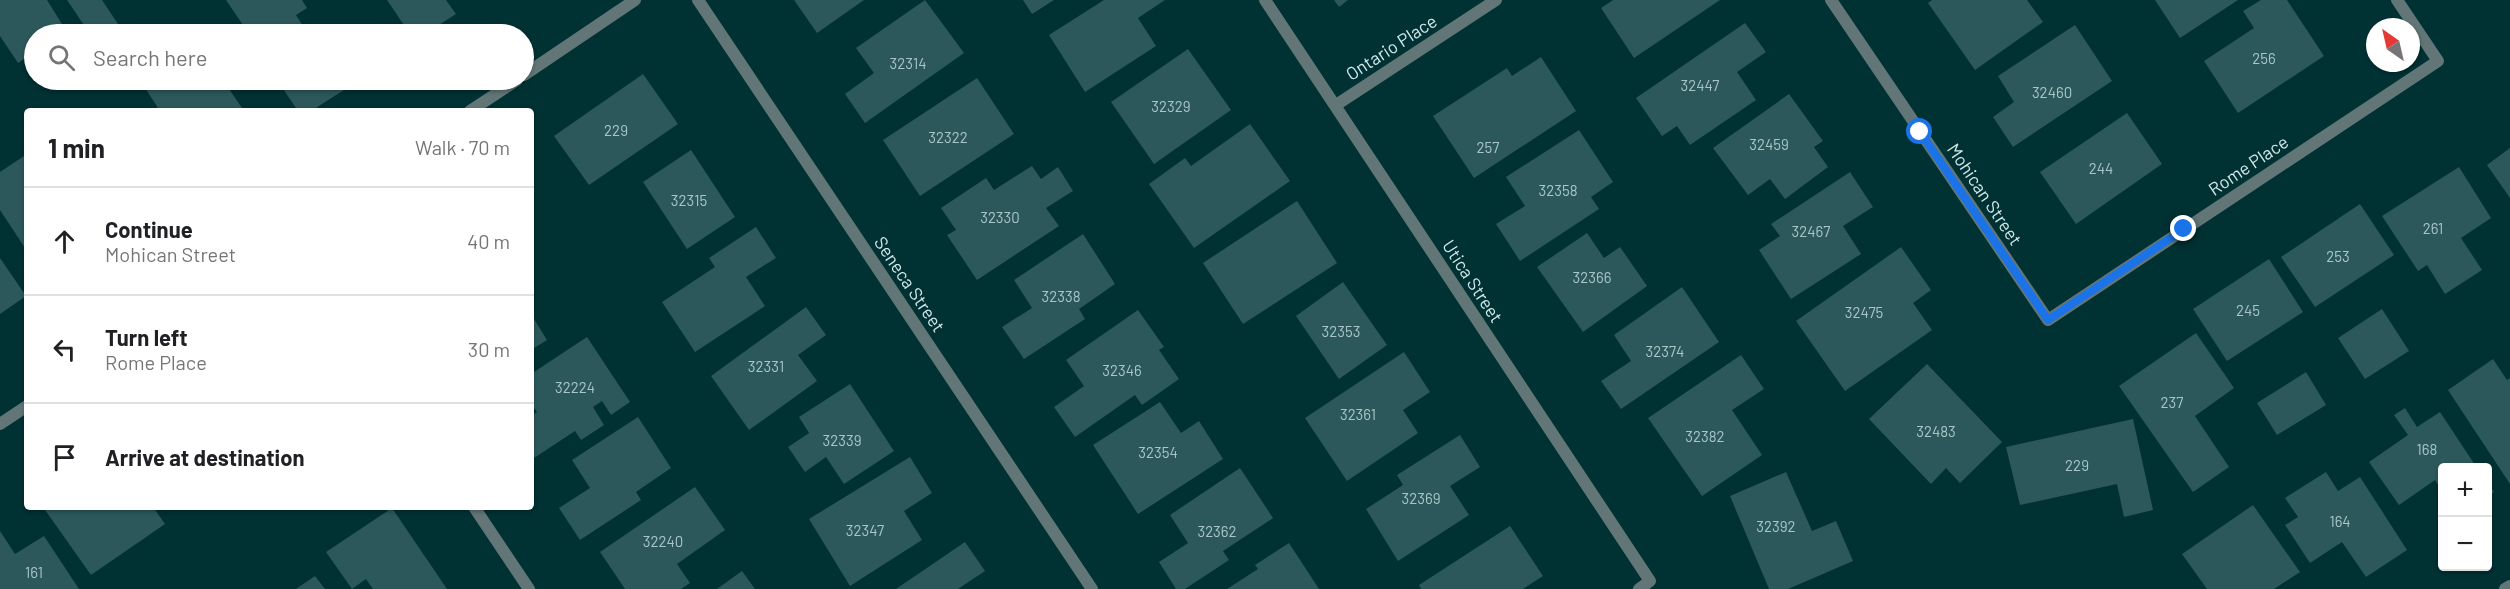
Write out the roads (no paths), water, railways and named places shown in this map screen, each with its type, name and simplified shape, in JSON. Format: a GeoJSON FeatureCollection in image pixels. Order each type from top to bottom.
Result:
{"type":"FeatureCollection","features":[{"type":"Feature","properties":{"kind":"street"},"geometry":{"type":"LineString","coordinates":[[534,68],[635,0]]}},
{"type":"Feature","properties":{"kind":"street","name":"Seneca Street"},"geometry":{"type":"LineString","coordinates":[[698,0],[1092,589]]}},
{"type":"Feature","properties":{"kind":"street","name":"Utica Street"},"geometry":{"type":"LineString","coordinates":[[1265,0],[1650,582],[1639,589]]}},
{"type":"Feature","properties":{"kind":"street","name":"Ontario Place"},"geometry":{"type":"LineString","coordinates":[[1336,105],[1496,0]]}},
{"type":"Feature","properties":{"kind":"street","name":"Mohican Street"},"geometry":{"type":"LineString","coordinates":[[1831,0],[2048,320]]}},
{"type":"Feature","properties":{"kind":"street","name":"Rome Place"},"geometry":{"type":"LineString","coordinates":[[2048,320],[2438,61],[2397,0]]}},
{"type":"Feature","properties":{"kind":"street"},"geometry":{"type":"LineString","coordinates":[[475,108],[502,90]]}},
{"type":"Feature","properties":{"kind":"street"},"geometry":{"type":"LineString","coordinates":[[0,424],[24,408]]}},
{"type":"Feature","properties":{"kind":"street"},"geometry":{"type":"LineString","coordinates":[[476,510],[529,589]]}},
{"type":"Feature","properties":{"kind":"street"},"geometry":{"type":"LineString","coordinates":[[2505,589],[2510,586]]}}]}
